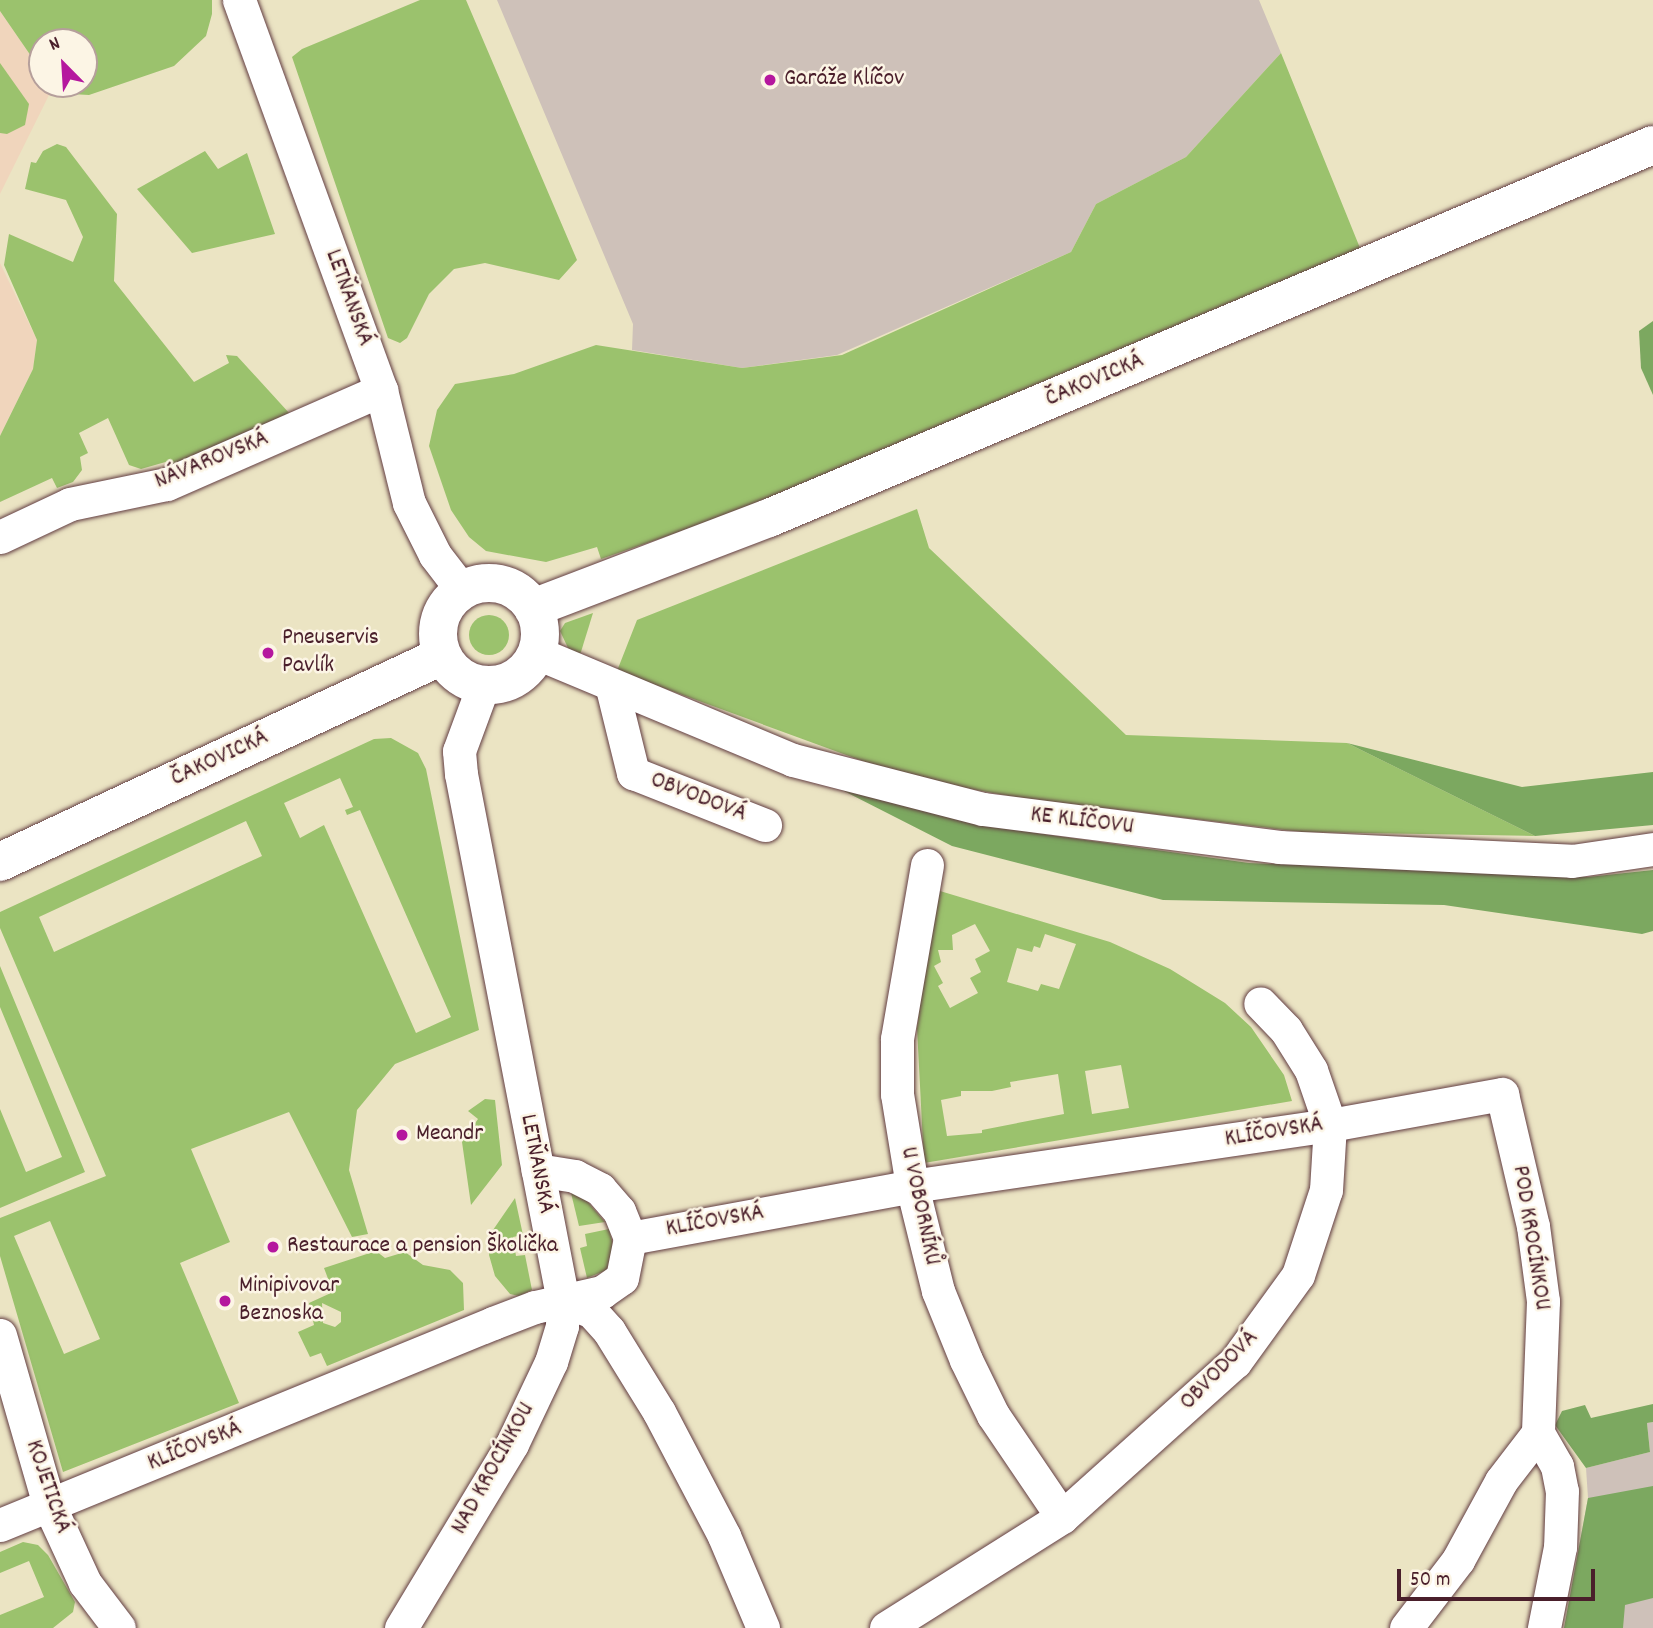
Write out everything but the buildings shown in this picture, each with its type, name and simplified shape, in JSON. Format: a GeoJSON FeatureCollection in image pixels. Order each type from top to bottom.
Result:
{"type":"FeatureCollection","features":[{"type":"Feature","properties":{"kind":"main road","name":"ČAKOVICKÁ"},"geometry":{"type":"LineString","coordinates":[[533,608],[769,518],[1653,145]]}},
{"type":"Feature","properties":{"kind":"main road"},"geometry":{"type":"LineString","coordinates":[[494,583],[509,587],[533,608],[540,630],[537,653],[515,679],[482,686],[453,672],[441,656],[438,628],[442,613],[462,590],[494,583]]}},
{"type":"Feature","properties":{"kind":"main road","name":"ČAKOVICKÁ"},"geometry":{"type":"LineString","coordinates":[[0,862],[441,656]]}},
{"type":"Feature","properties":{"kind":"street","name":"LETŇANSKÁ"},"geometry":{"type":"LineString","coordinates":[[239,0],[381,390],[409,503],[435,555],[462,590]]}},
{"type":"Feature","properties":{"kind":"street","name":"NÁVAROVSKÁ"},"geometry":{"type":"LineString","coordinates":[[0,537],[70,504],[167,484],[381,390]]}},
{"type":"Feature","properties":{"kind":"street","name":"KE KLÍČOVU"},"geometry":{"type":"LineString","coordinates":[[537,653],[612,688],[793,760],[983,809],[1279,847],[1572,861],[1653,849]]}},
{"type":"Feature","properties":{"kind":"street","name":"LETŇANSKÁ"},"geometry":{"type":"LineString","coordinates":[[482,686],[459,751],[461,774],[563,1301]]}},
{"type":"Feature","properties":{"kind":"street","name":"OBVODOVÁ"},"geometry":{"type":"LineString","coordinates":[[612,688],[633,773],[765,825]]}},
{"type":"Feature","properties":{"kind":"street","name":"U VOBORNÍKŮ"},"geometry":{"type":"LineString","coordinates":[[927,865],[897,1039],[897,1094],[912,1186],[938,1291],[966,1360],[993,1415],[1062,1517]]}},
{"type":"Feature","properties":{"kind":"street","name":"OBVODOVÁ"},"geometry":{"type":"LineString","coordinates":[[886,1628],[1062,1517],[1235,1362],[1298,1275],[1315,1233],[1326,1191],[1330,1125],[1311,1070],[1286,1030],[1259,1003]]}},
{"type":"Feature","properties":{"kind":"street","name":"KLÍČOVSKÁ"},"geometry":{"type":"LineString","coordinates":[[0,1525],[493,1323],[602,1292],[622,1278],[630,1238],[912,1186],[1330,1125],[1502,1094]]}},
{"type":"Feature","properties":{"kind":"street","name":"POD KROCÍNKOU"},"geometry":{"type":"LineString","coordinates":[[1502,1094],[1533,1226],[1543,1301],[1538,1433]]}},
{"type":"Feature","properties":{"kind":"street"},"geometry":{"type":"LineString","coordinates":[[537,1170],[575,1176],[600,1189],[619,1211],[630,1238]]}},
{"type":"Feature","properties":{"kind":"street"},"geometry":{"type":"LineString","coordinates":[[563,1301],[591,1311],[609,1331],[652,1400],[692,1472],[763,1628]]}},
{"type":"Feature","properties":{"kind":"street","name":"NAD KROCÍNKOU"},"geometry":{"type":"LineString","coordinates":[[401,1628],[512,1444],[551,1362],[562,1326],[563,1301]]}},
{"type":"Feature","properties":{"kind":"street","name":"KOJETICKÁ"},"geometry":{"type":"LineString","coordinates":[[0,1335],[48,1505],[105,1625]]}},
{"type":"Feature","properties":{"kind":"street"},"geometry":{"type":"LineString","coordinates":[[1406,1628],[1458,1560],[1501,1480],[1538,1433],[1557,1466],[1562,1491],[1560,1547],[1544,1628]]}},
{"type":"Feature","properties":{"kind":"shaded area"},"geometry":{"type":"Polygon","coordinates":[[[497,0],[1259,0],[1281,53],[1186,157],[1096,204],[1071,252],[837,355],[742,368],[632,350],[633,324],[497,0]]]}},
{"type":"Feature","properties":{"kind":"shaded area"},"geometry":{"type":"Polygon","coordinates":[[[0,11],[28,52],[28,98],[48,98],[0,194],[0,11]]]}},
{"type":"Feature","properties":{"kind":"shaded area"},"geometry":{"type":"Polygon","coordinates":[[[0,263],[37,340],[33,369],[0,436],[0,263]]]}},
{"type":"Feature","properties":{"kind":"shaded area"},"geometry":{"type":"Polygon","coordinates":[[[1653,1422],[1653,1628],[1564,1628],[1588,1498],[1586,1468],[1650,1452],[1647,1423],[1653,1422]]]}},
{"type":"Feature","properties":{"kind":"green space"},"geometry":{"type":"Polygon","coordinates":[[[0,0],[212,0],[212,14],[206,36],[174,66],[98,92],[98,28],[28,28],[28,52],[0,11],[0,0]]]}},
{"type":"Feature","properties":{"kind":"green space"},"geometry":{"type":"Polygon","coordinates":[[[420,0],[466,0],[577,260],[559,280],[485,263],[454,269],[429,294],[407,338],[400,343],[388,338],[292,57],[302,49],[420,0]]]}},
{"type":"Feature","properties":{"kind":"green space"},"geometry":{"type":"Polygon","coordinates":[[[1281,53],[1360,248],[722,517],[601,559],[597,547],[546,562],[486,551],[469,537],[451,510],[429,446],[437,410],[455,384],[514,374],[596,345],[742,368],[842,355],[1071,252],[1096,204],[1186,157],[1281,53]]]}},
{"type":"Feature","properties":{"kind":"green space"},"geometry":{"type":"Polygon","coordinates":[[[0,63],[29,104],[25,125],[7,134],[0,133],[0,63]]]}},
{"type":"Feature","properties":{"kind":"green space"},"geometry":{"type":"Polygon","coordinates":[[[57,144],[66,147],[117,214],[114,281],[194,382],[229,363],[226,355],[237,356],[290,414],[172,466],[169,461],[141,469],[129,465],[108,418],[79,433],[88,453],[80,457],[82,470],[73,482],[57,488],[52,478],[0,502],[0,436],[33,369],[37,340],[4,265],[9,234],[73,262],[83,237],[66,200],[25,189],[31,162],[36,163],[43,151],[57,144]]]}},
{"type":"Feature","properties":{"kind":"green space"},"geometry":{"type":"Polygon","coordinates":[[[205,151],[218,169],[247,153],[275,234],[192,253],[137,189],[205,151]]]}},
{"type":"Feature","properties":{"kind":"green space"},"geometry":{"type":"Polygon","coordinates":[[[1653,321],[1653,395],[1641,368],[1639,331],[1653,321]]]}},
{"type":"Feature","properties":{"kind":"green space"},"geometry":{"type":"Polygon","coordinates":[[[917,509],[929,548],[1126,735],[1347,743],[1535,836],[1302,832],[1021,798],[909,778],[617,671],[637,620],[917,509]]]}},
{"type":"Feature","properties":{"kind":"green space"},"geometry":{"type":"Polygon","coordinates":[[[593,613],[580,655],[569,650],[560,631],[565,623],[593,613]]]}},
{"type":"Feature","properties":{"kind":"green space"},"geometry":{"type":"Polygon","coordinates":[[[489,615],[503,621],[509,635],[503,649],[489,655],[475,649],[469,635],[475,621],[489,615]]]}},
{"type":"Feature","properties":{"kind":"green space"},"geometry":{"type":"Polygon","coordinates":[[[391,738],[418,753],[426,769],[479,1030],[395,1064],[357,1110],[349,1170],[368,1234],[352,1237],[289,1112],[191,1149],[230,1242],[180,1263],[239,1403],[63,1472],[0,1256],[0,1218],[106,1176],[0,928],[0,912],[374,739],[391,738]],[[340,778],[284,803],[300,838],[324,825],[416,1033],[451,1017],[360,810],[347,815],[345,810],[353,807],[340,778]],[[246,821],[39,917],[54,952],[262,856],[246,821]],[[50,1221],[14,1236],[64,1354],[100,1339],[50,1221]]]}},
{"type":"Feature","properties":{"kind":"green space"},"geometry":{"type":"Polygon","coordinates":[[[1347,743],[1522,787],[1653,772],[1653,825],[1535,836],[1347,743]]]}},
{"type":"Feature","properties":{"kind":"green space"},"geometry":{"type":"Polygon","coordinates":[[[836,787],[1036,833],[1249,863],[1588,877],[1653,870],[1653,931],[1642,934],[1444,905],[1163,900],[952,846],[836,787]]]}},
{"type":"Feature","properties":{"kind":"green space"},"geometry":{"type":"Polygon","coordinates":[[[940,891],[1110,942],[1170,969],[1225,1003],[1251,1027],[1284,1075],[1292,1101],[924,1163],[917,1028],[927,948],[940,891]],[[975,924],[952,935],[953,950],[938,950],[941,962],[934,966],[943,983],[938,986],[950,1008],[978,993],[970,978],[981,972],[975,959],[990,951],[975,924]],[[1045,934],[1040,948],[1034,946],[1032,952],[1017,948],[1007,982],[1038,991],[1041,984],[1059,989],[1076,944],[1045,934]],[[1121,1065],[1085,1071],[1092,1114],[1129,1108],[1121,1065]],[[1058,1074],[1010,1082],[1011,1087],[992,1091],[961,1091],[961,1096],[941,1100],[947,1136],[982,1133],[982,1130],[1064,1114],[1058,1074]]]}},
{"type":"Feature","properties":{"kind":"green space"},"geometry":{"type":"Polygon","coordinates":[[[0,966],[85,1172],[0,1208],[0,1109],[26,1172],[62,1157],[0,1007],[0,966]]]}},
{"type":"Feature","properties":{"kind":"green space"},"geometry":{"type":"Polygon","coordinates":[[[485,1099],[495,1100],[502,1165],[471,1205],[462,1142],[478,1119],[468,1111],[485,1099]]]}},
{"type":"Feature","properties":{"kind":"green space"},"geometry":{"type":"Polygon","coordinates":[[[571,1193],[586,1200],[605,1222],[579,1226],[571,1193]]]}},
{"type":"Feature","properties":{"kind":"green space"},"geometry":{"type":"Polygon","coordinates":[[[515,1198],[523,1235],[513,1237],[516,1256],[525,1255],[532,1290],[519,1296],[510,1294],[495,1276],[489,1255],[493,1230],[515,1198]]]}},
{"type":"Feature","properties":{"kind":"green space"},"geometry":{"type":"Polygon","coordinates":[[[609,1229],[613,1245],[607,1270],[587,1278],[580,1248],[587,1246],[585,1234],[609,1229]]]}},
{"type":"Feature","properties":{"kind":"green space"},"geometry":{"type":"Polygon","coordinates":[[[376,1251],[385,1258],[405,1252],[423,1265],[450,1270],[463,1283],[464,1310],[327,1366],[321,1353],[310,1357],[298,1332],[314,1325],[309,1303],[333,1292],[324,1268],[376,1251]],[[322,1303],[323,1323],[335,1327],[341,1322],[341,1312],[322,1303]]]}},
{"type":"Feature","properties":{"kind":"green space"},"geometry":{"type":"Polygon","coordinates":[[[1653,1404],[1653,1422],[1647,1423],[1650,1452],[1586,1468],[1555,1425],[1562,1411],[1585,1405],[1591,1418],[1653,1404]]]}},
{"type":"Feature","properties":{"kind":"green space"},"geometry":{"type":"Polygon","coordinates":[[[1653,1486],[1653,1598],[1625,1605],[1623,1628],[1564,1628],[1588,1498],[1653,1486]]]}},
{"type":"Feature","properties":{"kind":"green space"},"geometry":{"type":"Polygon","coordinates":[[[23,1542],[38,1545],[48,1555],[75,1602],[73,1612],[53,1628],[0,1628],[0,1615],[44,1597],[29,1561],[0,1573],[0,1552],[23,1542]]]}},
{"type":"Feature","properties":{"kind":"place","name":"Garáže Klíčov"},"geometry":{"type":"Point","coordinates":[770,80]}},
{"type":"Feature","properties":{"kind":"place","name":"Pneuservis Pavlík"},"geometry":{"type":"Point","coordinates":[268,653]}},
{"type":"Feature","properties":{"kind":"place","name":"Meandr"},"geometry":{"type":"Point","coordinates":[402,1135]}},
{"type":"Feature","properties":{"kind":"place","name":"Restaurace a pension Školička"},"geometry":{"type":"Point","coordinates":[273,1247]}},
{"type":"Feature","properties":{"kind":"place","name":"Minipivovar Beznoska"},"geometry":{"type":"Point","coordinates":[225,1301]}}]}
